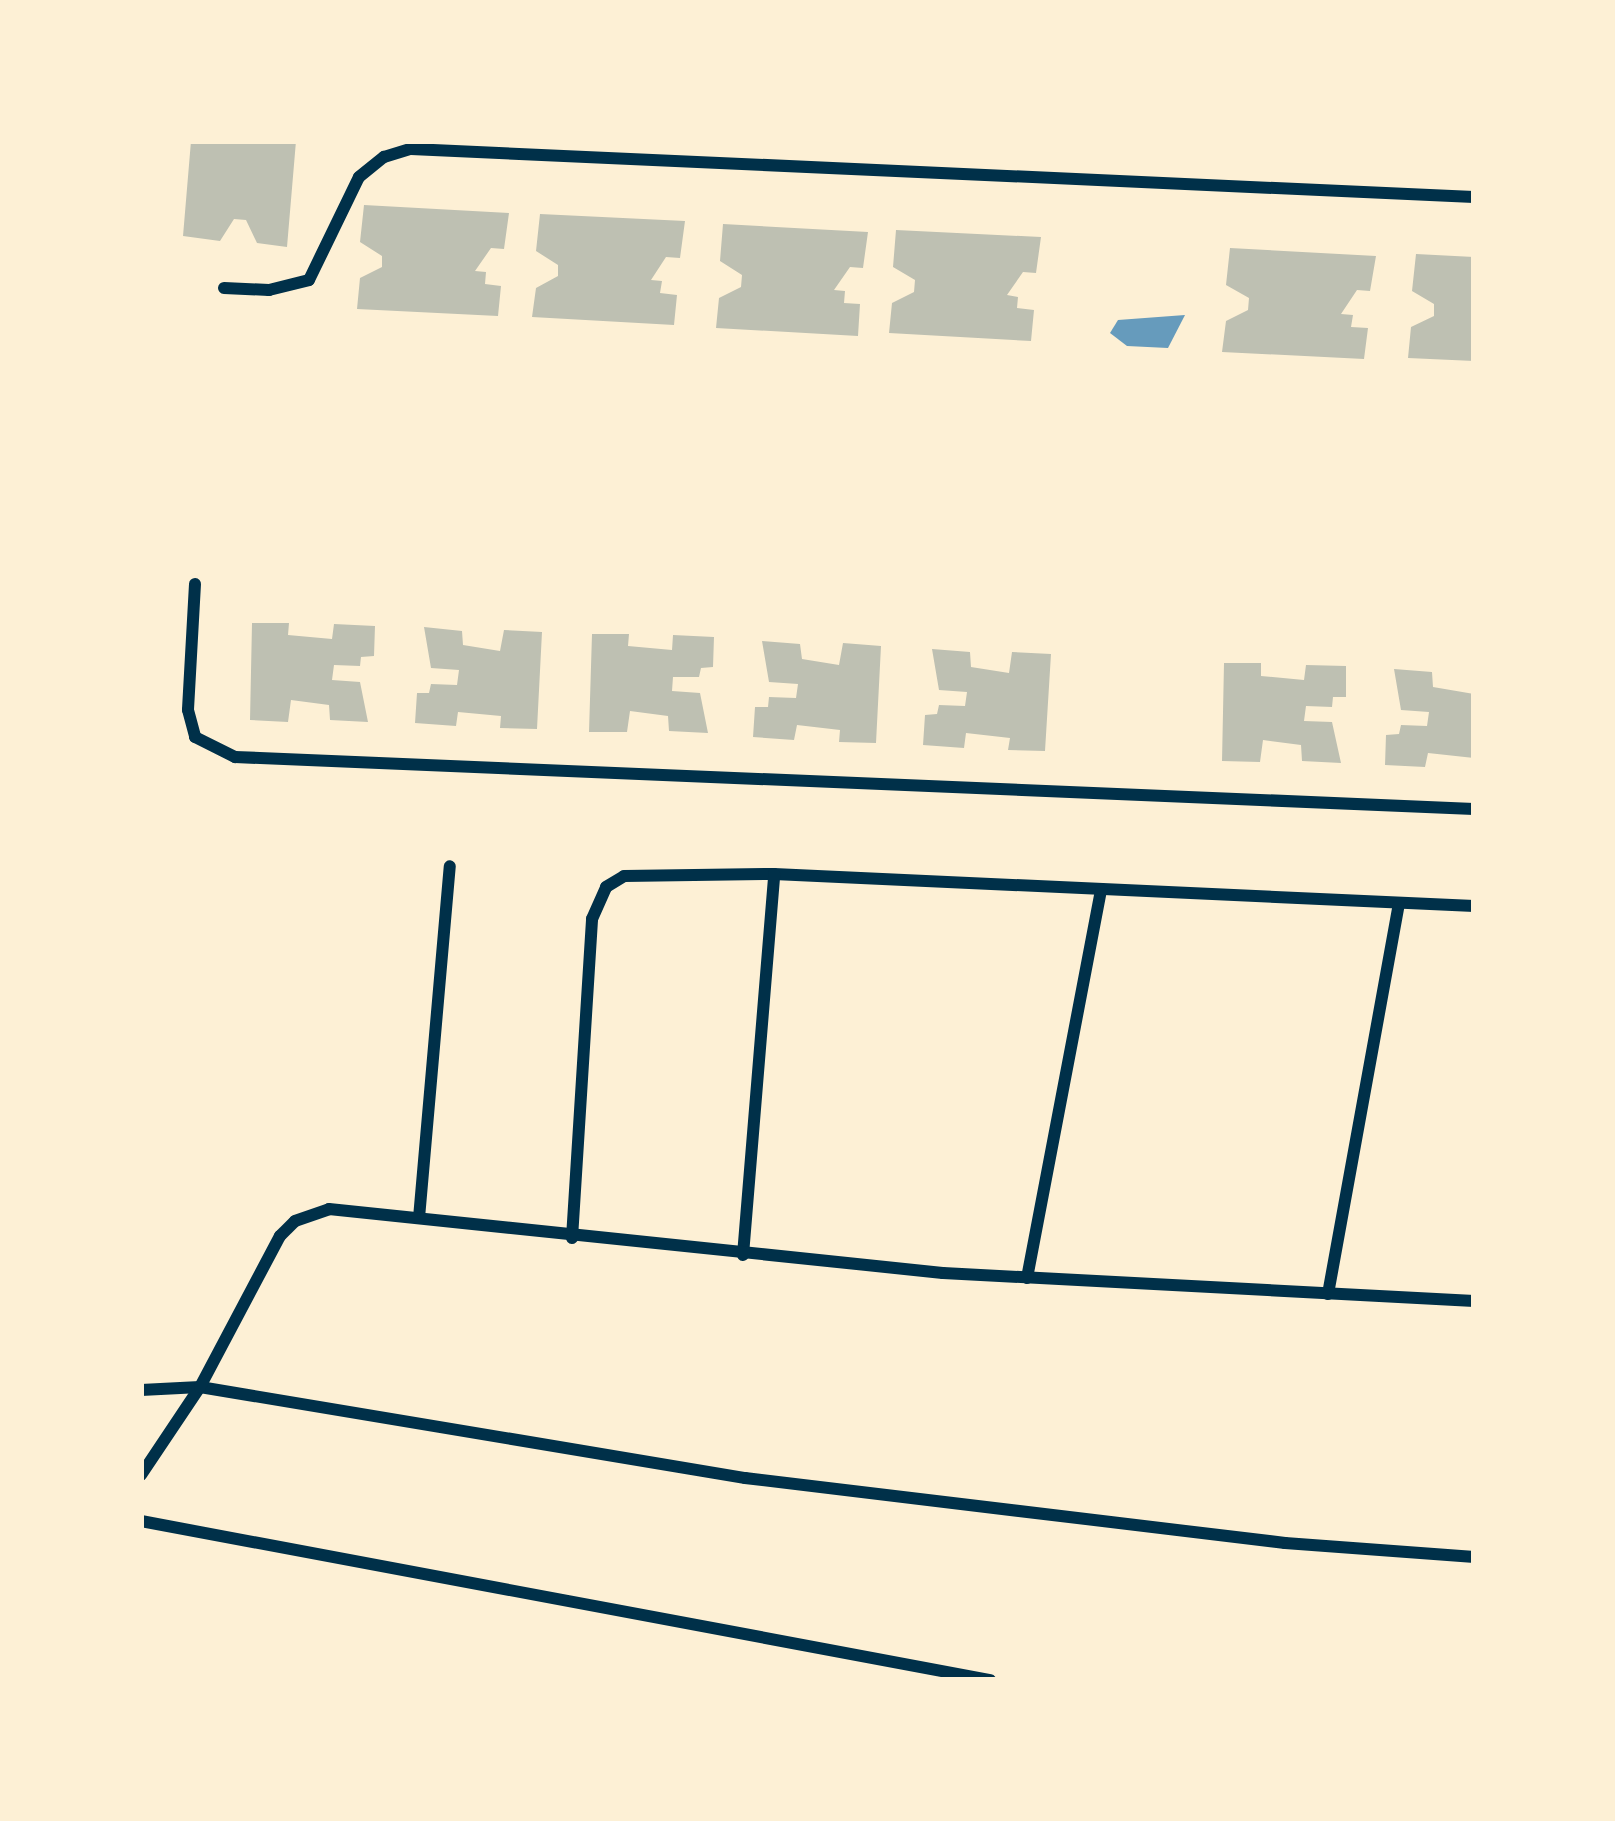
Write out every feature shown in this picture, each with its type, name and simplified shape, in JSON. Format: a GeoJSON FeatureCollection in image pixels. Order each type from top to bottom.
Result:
{"type":"FeatureCollection","features":[{"type":"Feature","properties":{"kind":"street"},"geometry":{"type":"LineString","coordinates":[[224,288],[269,290],[309,280],[359,177],[384,157],[411,149],[1474,197]]}},
{"type":"Feature","properties":{"kind":"street"},"geometry":{"type":"LineString","coordinates":[[195,584],[188,710],[208,749],[235,757],[1474,809]]}},
{"type":"Feature","properties":{"kind":"street"},"geometry":{"type":"LineString","coordinates":[[419,1218],[450,866]]}},
{"type":"Feature","properties":{"kind":"street"},"geometry":{"type":"LineString","coordinates":[[572,1238],[597,903],[624,876],[645,872],[773,874],[1474,907]]}},
{"type":"Feature","properties":{"kind":"street"},"geometry":{"type":"LineString","coordinates":[[743,1255],[773,874]]}},
{"type":"Feature","properties":{"kind":"street"},"geometry":{"type":"LineString","coordinates":[[1027,1278],[1101,889]]}},
{"type":"Feature","properties":{"kind":"street"},"geometry":{"type":"LineString","coordinates":[[1328,1294],[1399,903]]}},
{"type":"Feature","properties":{"kind":"street"},"geometry":{"type":"LineString","coordinates":[[141,1475],[200,1387],[295,1220],[329,1209],[743,1255],[1027,1278],[1474,1301]]}},
{"type":"Feature","properties":{"kind":"street"},"geometry":{"type":"LineString","coordinates":[[141,1390],[200,1387],[745,1478],[1286,1544],[1474,1557]]}},
{"type":"Feature","properties":{"kind":"street"},"geometry":{"type":"LineString","coordinates":[[141,1521],[990,1680]]}},
{"type":"Feature","properties":{"kind":"water"},"geometry":{"type":"Polygon","coordinates":[[[1185,315],[1168,348],[1127,346],[1110,333],[1118,320],[1185,315]]]}},
{"type":"Feature","properties":{"kind":"building"},"geometry":{"type":"Polygon","coordinates":[[[191,141],[296,141],[287,247],[257,243],[246,220],[234,219],[220,241],[183,236],[191,141]]]}},
{"type":"Feature","properties":{"kind":"building"},"geometry":{"type":"Polygon","coordinates":[[[364,205],[509,213],[504,249],[491,248],[475,271],[486,272],[485,284],[501,286],[498,316],[357,309],[360,278],[382,267],[382,256],[360,242],[364,205]]]}},
{"type":"Feature","properties":{"kind":"building"},"geometry":{"type":"Polygon","coordinates":[[[540,214],[685,221],[680,258],[666,257],[651,280],[662,281],[660,293],[677,295],[674,325],[532,317],[536,288],[558,276],[558,265],[536,251],[540,214]]]}},
{"type":"Feature","properties":{"kind":"building"},"geometry":{"type":"Polygon","coordinates":[[[723,224],[868,232],[863,268],[850,267],[834,290],[845,291],[844,303],[860,304],[858,336],[716,328],[719,298],[741,287],[742,275],[720,261],[723,224]]]}},
{"type":"Feature","properties":{"kind":"building"},"geometry":{"type":"Polygon","coordinates":[[[896,230],[1041,237],[1036,273],[1023,272],[1007,295],[1018,297],[1017,308],[1034,310],[1031,341],[889,333],[892,303],[914,292],[915,280],[893,267],[896,230]]]}},
{"type":"Feature","properties":{"kind":"building"},"geometry":{"type":"Polygon","coordinates":[[[1230,248],[1376,256],[1370,291],[1357,290],[1341,314],[1353,315],[1351,327],[1368,328],[1364,359],[1222,352],[1226,321],[1248,310],[1249,298],[1226,285],[1230,248]]]}},
{"type":"Feature","properties":{"kind":"building"},"geometry":{"type":"Polygon","coordinates":[[[1416,254],[1474,257],[1474,361],[1408,358],[1411,327],[1434,316],[1434,304],[1412,291],[1416,254]]]}},
{"type":"Feature","properties":{"kind":"building"},"geometry":{"type":"Polygon","coordinates":[[[252,623],[289,623],[288,635],[332,639],[334,624],[375,626],[374,656],[361,657],[360,666],[334,665],[332,680],[360,682],[368,722],[330,720],[329,705],[291,700],[288,722],[250,720],[252,623]]]}},
{"type":"Feature","properties":{"kind":"building"},"geometry":{"type":"Polygon","coordinates":[[[424,627],[462,631],[463,645],[500,651],[504,630],[542,632],[537,729],[500,728],[501,716],[458,712],[456,726],[415,723],[417,693],[429,693],[431,684],[457,685],[459,670],[431,668],[424,627]]]}},
{"type":"Feature","properties":{"kind":"building"},"geometry":{"type":"Polygon","coordinates":[[[592,634],[629,634],[628,646],[672,650],[673,635],[714,637],[713,667],[701,668],[699,677],[673,677],[672,691],[700,693],[708,733],[669,731],[668,716],[630,711],[627,732],[589,732],[592,634]]]}},
{"type":"Feature","properties":{"kind":"building"},"geometry":{"type":"Polygon","coordinates":[[[762,641],[800,644],[802,659],[839,665],[843,643],[881,646],[876,743],[839,742],[840,730],[797,725],[794,740],[753,737],[755,707],[768,707],[769,697],[796,698],[798,684],[769,682],[762,641]]]}},
{"type":"Feature","properties":{"kind":"building"},"geometry":{"type":"Polygon","coordinates":[[[932,649],[970,652],[971,667],[1009,673],[1012,652],[1051,654],[1045,751],[1008,750],[1010,738],[966,733],[964,748],[923,745],[925,715],[937,714],[939,705],[965,706],[967,692],[939,690],[932,649]]]}},
{"type":"Feature","properties":{"kind":"building"},"geometry":{"type":"Polygon","coordinates":[[[1224,663],[1261,663],[1261,676],[1304,680],[1306,665],[1346,666],[1346,697],[1333,697],[1332,707],[1306,706],[1304,721],[1332,722],[1341,763],[1302,761],[1301,745],[1263,740],[1260,762],[1222,761],[1224,663]]]}},
{"type":"Feature","properties":{"kind":"building"},"geometry":{"type":"Polygon","coordinates":[[[1394,669],[1432,672],[1433,687],[1474,694],[1474,758],[1428,753],[1425,767],[1385,765],[1386,735],[1399,734],[1401,725],[1427,726],[1429,712],[1401,710],[1394,669]]]}}]}
